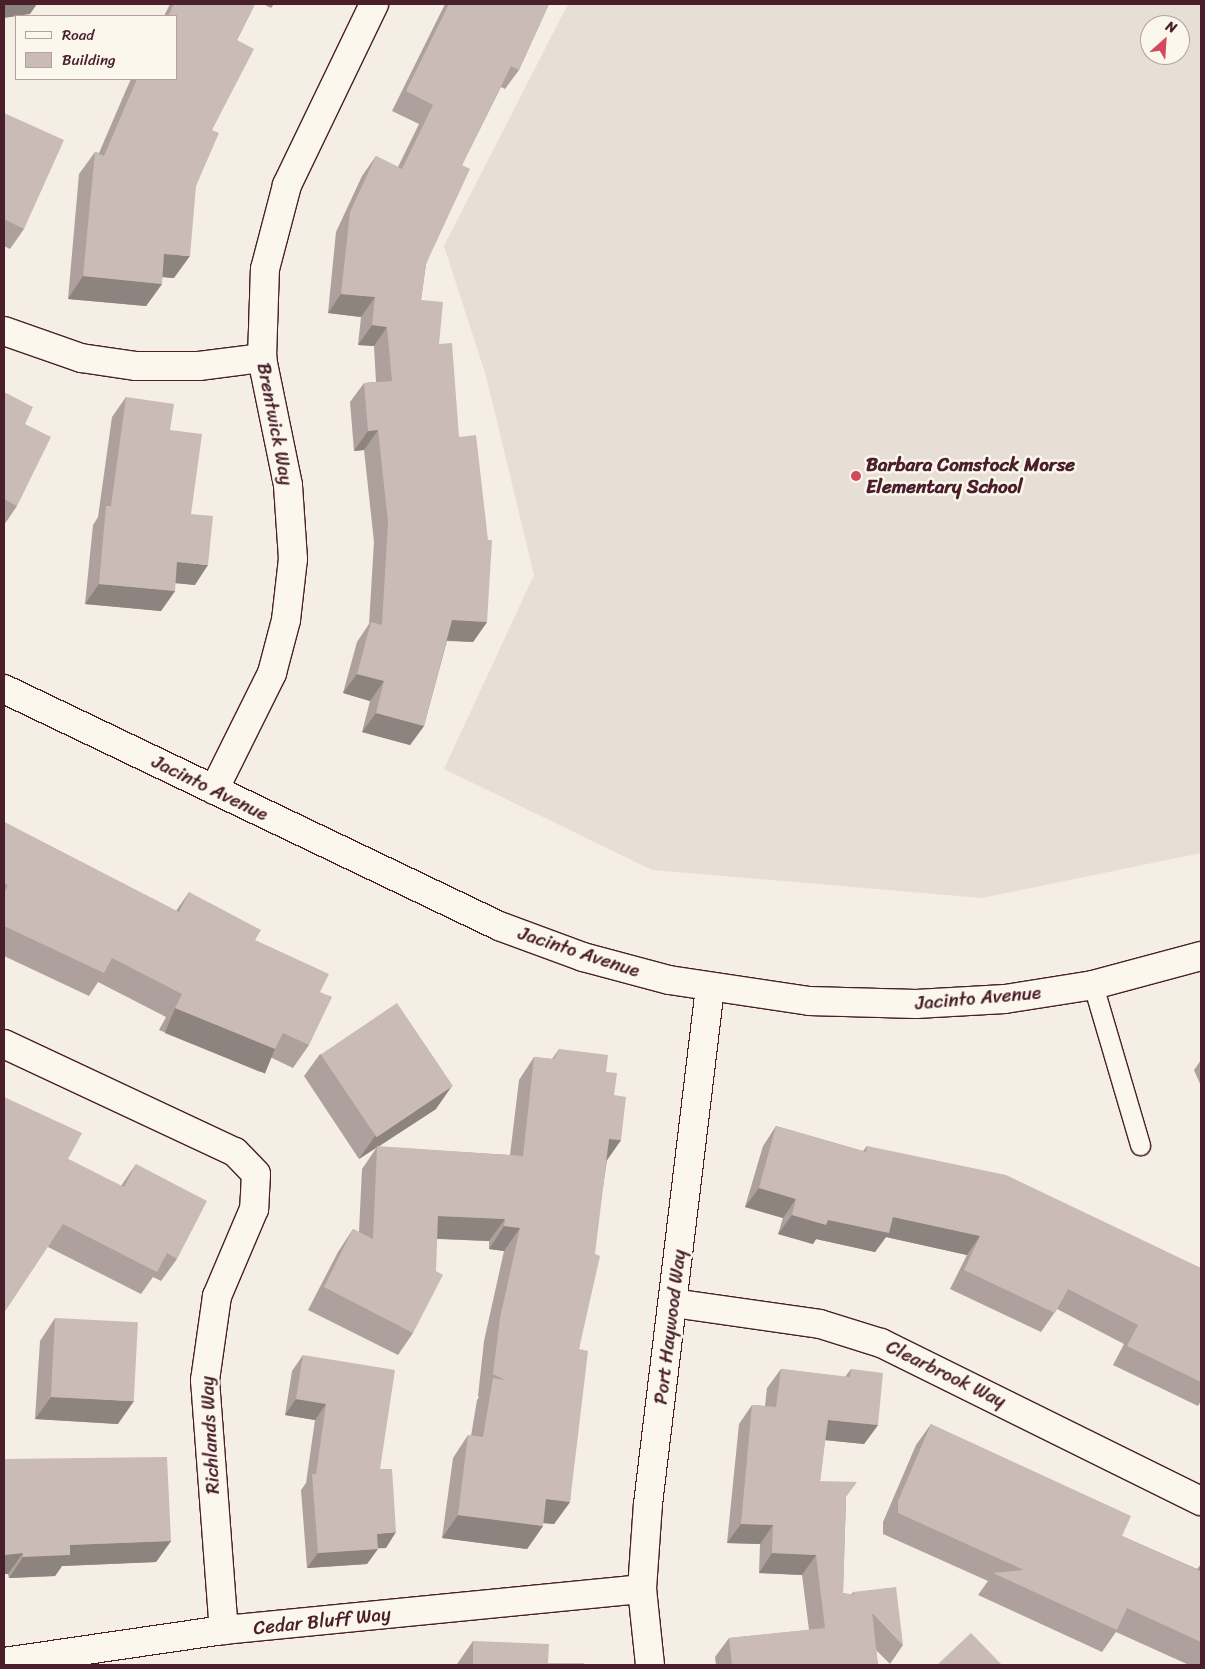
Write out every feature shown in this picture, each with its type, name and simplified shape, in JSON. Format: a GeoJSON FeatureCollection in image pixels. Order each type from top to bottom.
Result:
{"type":"FeatureCollection","features":[{"type":"Feature","properties":{"kind":"street","name":"Brentwick Way"},"geometry":{"type":"LineString","coordinates":[[214,790],[272,674],[287,612],[293,559],[288,485],[262,358],[264,279],[273,230],[287,185],[374,4]]}},
{"type":"Feature","properties":{"kind":"street"},"geometry":{"type":"LineString","coordinates":[[4,331],[81,358],[136,366],[199,366],[262,358]]}},
{"type":"Feature","properties":{"kind":"street","name":"Jacinto Avenue"},"geometry":{"type":"LineString","coordinates":[[4,689],[499,926],[583,956],[710,988],[809,1002],[916,1004],[1005,998],[1093,985],[1201,956]]}},
{"type":"Feature","properties":{"kind":"street","name":"Port Haywood Way"},"geometry":{"type":"LineString","coordinates":[[650,1665],[642,1589],[648,1504],[710,988]]}},
{"type":"Feature","properties":{"kind":"street","name":"Richlands Way"},"geometry":{"type":"LineString","coordinates":[[4,1044],[235,1152],[256,1174],[254,1209],[217,1296],[205,1380],[224,1630]]}},
{"type":"Feature","properties":{"kind":"street","name":"Clearbrook Way"},"geometry":{"type":"LineString","coordinates":[[673,1303],[820,1324],[881,1342],[1201,1501]]}},
{"type":"Feature","properties":{"kind":"street","name":"Cedar Bluff Way"},"geometry":{"type":"LineString","coordinates":[[4,1662],[224,1630],[642,1589]]}},
{"type":"Feature","properties":{"kind":"lane"},"geometry":{"type":"LineString","coordinates":[[1093,985],[1140,1145]]}},
{"type":"Feature","properties":{"kind":"shaded area","name":"Barbara Comstock Morse Elementary School"},"geometry":{"type":"Polygon","coordinates":[[[568,4],[1201,4],[1201,853],[982,898],[652,870],[444,769],[534,575],[486,376],[444,246],[568,4]]]}},
{"type":"Feature","properties":{"kind":"building"},"geometry":{"type":"Polygon","coordinates":[[[174,4],[255,4],[237,40],[254,49],[212,130],[219,133],[196,186],[190,256],[164,254],[162,284],[83,276],[95,152],[104,156],[137,80],[178,80],[178,15],[168,15],[174,4]]]}},
{"type":"Feature","properties":{"kind":"building"},"geometry":{"type":"Polygon","coordinates":[[[449,4],[549,4],[519,70],[511,66],[462,165],[470,169],[426,264],[421,300],[443,302],[439,344],[452,343],[459,437],[476,435],[488,540],[492,540],[487,622],[452,620],[424,726],[376,713],[384,681],[357,674],[371,622],[382,625],[388,522],[378,430],[368,431],[364,383],[392,381],[387,327],[372,325],[375,297],[341,294],[350,212],[376,156],[402,169],[433,105],[406,91],[449,4]]]}},
{"type":"Feature","properties":{"kind":"building"},"geometry":{"type":"Polygon","coordinates":[[[4,113],[64,140],[24,229],[4,219],[4,113]]]}},
{"type":"Feature","properties":{"kind":"building"},"geometry":{"type":"Polygon","coordinates":[[[4,392],[33,407],[25,424],[51,437],[17,506],[4,499],[4,392]]]}},
{"type":"Feature","properties":{"kind":"building"},"geometry":{"type":"Polygon","coordinates":[[[126,397],[174,404],[170,430],[202,434],[191,514],[213,516],[208,565],[177,562],[175,591],[99,584],[106,506],[111,506],[126,397]]]}},
{"type":"Feature","properties":{"kind":"building"},"geometry":{"type":"Polygon","coordinates":[[[4,822],[179,912],[189,892],[261,930],[255,940],[329,974],[320,992],[332,997],[309,1045],[283,1033],[275,1049],[175,1008],[182,994],[112,958],[104,973],[4,926],[4,894],[8,885],[4,883],[4,822]]]}},
{"type":"Feature","properties":{"kind":"building"},"geometry":{"type":"Polygon","coordinates":[[[397,1003],[453,1086],[377,1137],[321,1054],[397,1003]]]}},
{"type":"Feature","properties":{"kind":"building"},"geometry":{"type":"Polygon","coordinates":[[[559,1049],[608,1055],[606,1072],[617,1073],[614,1095],[626,1097],[621,1140],[609,1139],[595,1254],[600,1256],[579,1349],[588,1351],[570,1502],[546,1499],[543,1526],[458,1515],[468,1435],[483,1437],[493,1378],[505,1380],[493,1374],[500,1318],[520,1228],[504,1226],[505,1219],[438,1216],[436,1271],[443,1275],[413,1333],[324,1287],[353,1229],[373,1239],[377,1146],[523,1156],[534,1057],[554,1059],[559,1049]]]}},
{"type":"Feature","properties":{"kind":"building"},"geometry":{"type":"Polygon","coordinates":[[[4,1097],[82,1133],[68,1159],[124,1187],[136,1164],[207,1201],[177,1259],[167,1253],[157,1272],[63,1224],[4,1313],[4,1097]]]}},
{"type":"Feature","properties":{"kind":"building"},"geometry":{"type":"Polygon","coordinates":[[[776,1126],[866,1152],[867,1146],[1006,1175],[1201,1268],[1201,1382],[1127,1346],[1138,1325],[1068,1289],[1055,1313],[964,1270],[980,1236],[893,1217],[889,1233],[828,1220],[826,1225],[792,1215],[796,1199],[759,1188],[776,1126]]]}},
{"type":"Feature","properties":{"kind":"building"},"geometry":{"type":"Polygon","coordinates":[[[55,1318],[138,1322],[134,1401],[51,1397],[55,1318]]]}},
{"type":"Feature","properties":{"kind":"building"},"geometry":{"type":"Polygon","coordinates":[[[303,1355],[395,1370],[380,1469],[392,1469],[396,1532],[377,1534],[378,1549],[318,1553],[312,1474],[316,1474],[326,1404],[296,1399],[303,1355]]]}},
{"type":"Feature","properties":{"kind":"building"},"geometry":{"type":"Polygon","coordinates":[[[781,1369],[850,1377],[851,1369],[883,1373],[878,1425],[828,1420],[820,1481],[857,1482],[846,1497],[843,1593],[856,1595],[853,1592],[896,1587],[903,1645],[872,1612],[878,1665],[732,1665],[729,1638],[825,1628],[816,1555],[772,1553],[773,1525],[741,1524],[752,1405],[776,1407],[781,1369]]]}},
{"type":"Feature","properties":{"kind":"building"},"geometry":{"type":"Polygon","coordinates":[[[931,1424],[1131,1516],[1122,1536],[1200,1571],[1201,1569],[1201,1642],[1127,1608],[1117,1630],[993,1573],[1024,1570],[898,1513],[898,1501],[931,1424]]]}},
{"type":"Feature","properties":{"kind":"building"},"geometry":{"type":"Polygon","coordinates":[[[167,1457],[171,1541],[70,1545],[70,1555],[23,1557],[23,1553],[4,1555],[4,1459],[167,1457]]]}},
{"type":"Feature","properties":{"kind":"building"},"geometry":{"type":"Polygon","coordinates":[[[971,1633],[1002,1665],[937,1665],[971,1633]]]}},
{"type":"Feature","properties":{"kind":"building"},"geometry":{"type":"Polygon","coordinates":[[[473,1641],[549,1644],[548,1663],[584,1663],[584,1665],[473,1665],[473,1641]]]}},
{"type":"Feature","properties":{"kind":"place","name":"Barbara Comstock Morse Elementary School"},"geometry":{"type":"Point","coordinates":[856,476]}}]}
